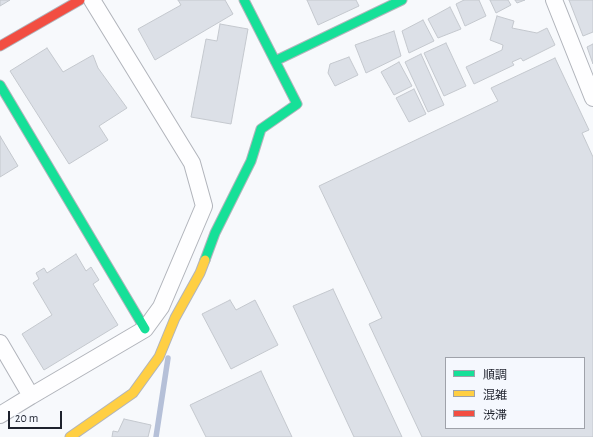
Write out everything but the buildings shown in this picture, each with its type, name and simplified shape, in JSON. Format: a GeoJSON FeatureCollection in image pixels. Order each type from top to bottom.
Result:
{"type":"FeatureCollection","features":[{"type":"Feature","properties":{"kind":"street"},"geometry":{"type":"LineString","coordinates":[[0,46],[80,0]]}},
{"type":"Feature","properties":{"kind":"street"},"geometry":{"type":"LineString","coordinates":[[0,415],[145,329],[161,307],[204,206],[192,163],[92,0]]}},
{"type":"Feature","properties":{"kind":"street"},"geometry":{"type":"LineString","coordinates":[[70,437],[133,393],[159,357],[175,318],[200,273],[215,233],[251,161],[261,129],[297,104],[244,0]]}},
{"type":"Feature","properties":{"kind":"street"},"geometry":{"type":"LineString","coordinates":[[275,61],[402,0]]}},
{"type":"Feature","properties":{"kind":"street"},"geometry":{"type":"LineString","coordinates":[[554,0],[593,98]]}},
{"type":"Feature","properties":{"kind":"street"},"geometry":{"type":"LineString","coordinates":[[0,85],[145,329]]}},
{"type":"Feature","properties":{"kind":"street"},"geometry":{"type":"LineString","coordinates":[[0,343],[32,396]]}},
{"type":"Feature","properties":{"kind":"waterway"},"geometry":{"type":"LineString","coordinates":[[156,437],[168,358]]}},
{"type":"Feature","properties":{"kind":"traffic: fast"},"geometry":{"type":"LineString","coordinates":[[205,260],[215,233],[251,161],[261,129],[297,104],[244,0]]}},
{"type":"Feature","properties":{"kind":"traffic: fast"},"geometry":{"type":"LineString","coordinates":[[275,61],[402,0]]}},
{"type":"Feature","properties":{"kind":"traffic: fast"},"geometry":{"type":"LineString","coordinates":[[0,85],[145,329]]}},
{"type":"Feature","properties":{"kind":"traffic: slow"},"geometry":{"type":"LineString","coordinates":[[70,437],[133,393],[159,357],[175,318],[200,273],[205,260]]}},
{"type":"Feature","properties":{"kind":"traffic: jam"},"geometry":{"type":"LineString","coordinates":[[0,46],[80,0]]}}]}
